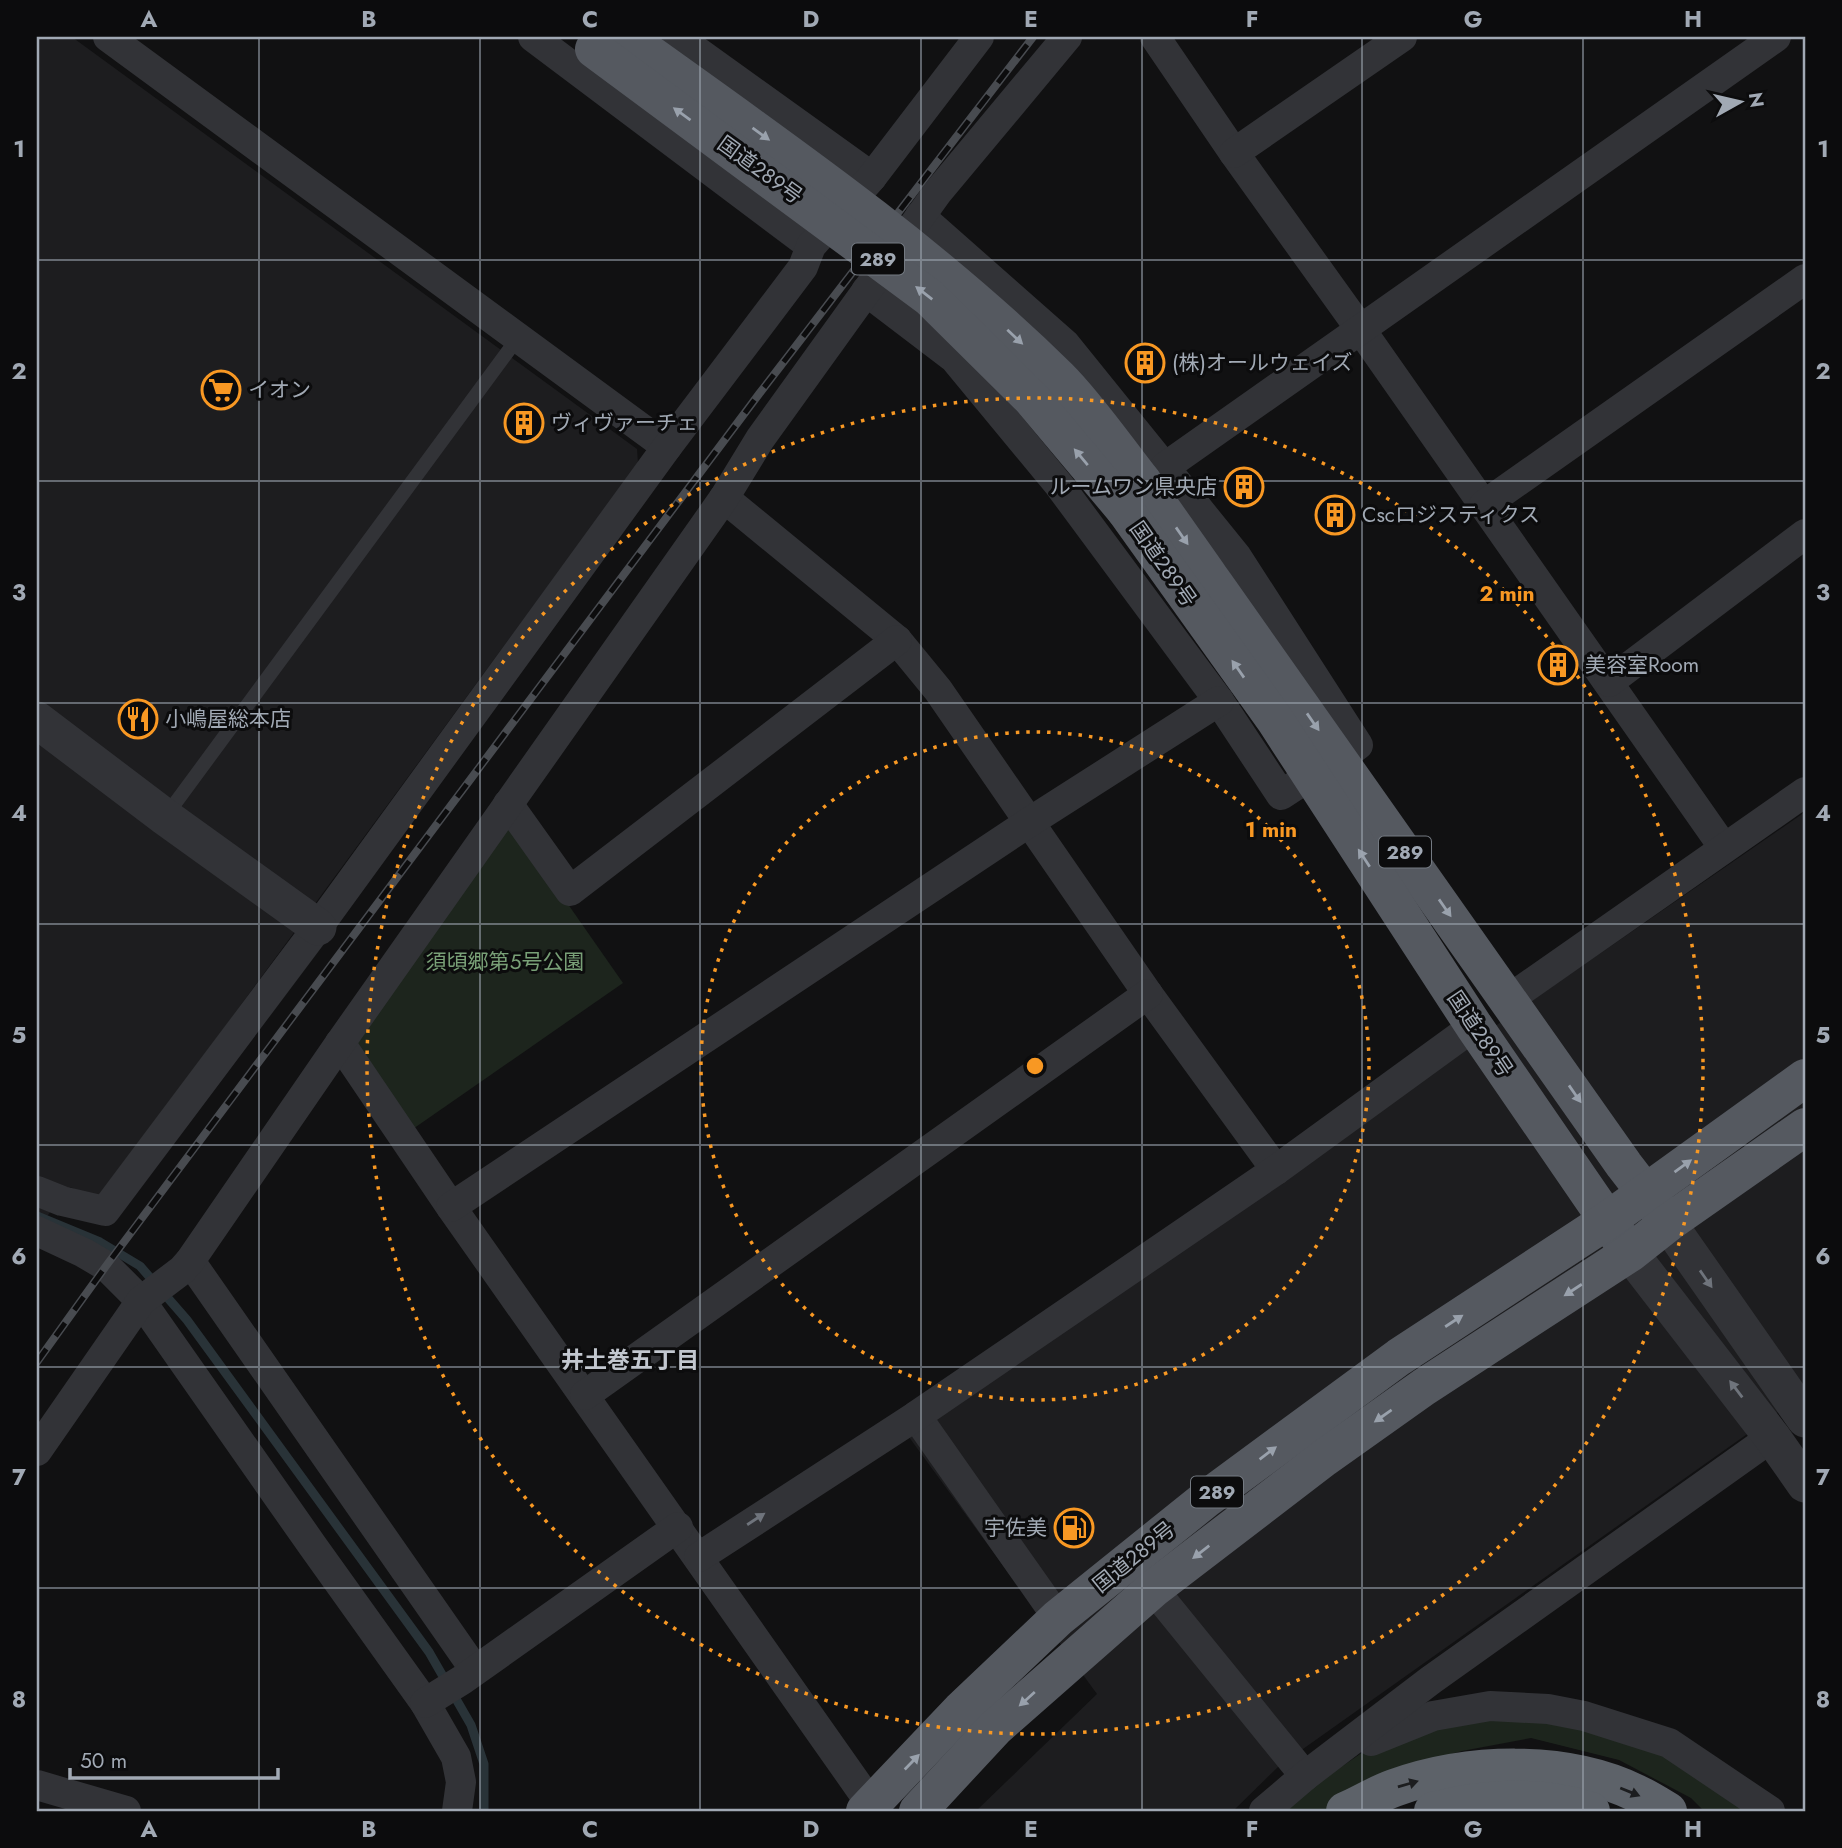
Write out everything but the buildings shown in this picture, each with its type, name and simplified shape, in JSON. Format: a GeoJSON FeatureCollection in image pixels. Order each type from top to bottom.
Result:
{"type":"FeatureCollection","features":[{"type":"Feature","properties":{"kind":"highway","name":"国道289号"},"geometry":{"type":"LineString","coordinates":[[599,41],[930,298],[1031,398],[1144,486],[1275,720],[1325,767],[1509,999],[1668,1223]]}},
{"type":"Feature","properties":{"kind":"highway","name":"国道289号"},"geometry":{"type":"LineString","coordinates":[[1325,767],[1474,1026],[1630,1253]]}},
{"type":"Feature","properties":{"kind":"highway","name":"国道289号"},"geometry":{"type":"LineString","coordinates":[[871,1809],[961,1710],[1058,1618],[1152,1542],[1306,1424],[1399,1357],[1608,1220],[1805,1078]]}},
{"type":"Feature","properties":{"kind":"highway","name":"国道289号"},"geometry":{"type":"LineString","coordinates":[[918,1811],[995,1728],[1153,1589],[1324,1458],[1424,1387],[1630,1253],[1805,1126]]}},
{"type":"Feature","properties":{"kind":"highway"},"geometry":{"type":"LineString","coordinates":[[1345,1811],[1393,1788],[1440,1775],[1488,1768],[1536,1768],[1587,1777],[1634,1792],[1668,1811]]}},
{"type":"Feature","properties":{"kind":"highway"},"geometry":{"type":"LineString","coordinates":[[1433,1811],[1495,1799],[1535,1801],[1591,1811]]}},
{"type":"Feature","properties":{"kind":"street"},"geometry":{"type":"LineString","coordinates":[[108,37],[667,447]]}},
{"type":"Feature","properties":{"kind":"street"},"geometry":{"type":"LineString","coordinates":[[533,37],[811,246]]}},
{"type":"Feature","properties":{"kind":"street"},"geometry":{"type":"LineString","coordinates":[[677,37],[872,177]]}},
{"type":"Feature","properties":{"kind":"street"},"geometry":{"type":"LineString","coordinates":[[451,1687],[312,1545],[146,1297],[106,1266],[84,1253],[40,1237],[49,1196],[105,1211],[318,927],[667,447],[803,267],[811,246],[872,177],[979,37]]}},
{"type":"Feature","properties":{"kind":"street"},"geometry":{"type":"LineString","coordinates":[[37,1451],[146,1297],[186,1266],[724,498],[760,439],[920,216],[1067,37]]}},
{"type":"Feature","properties":{"kind":"street"},"geometry":{"type":"LineString","coordinates":[[1155,37],[1724,848]]}},
{"type":"Feature","properties":{"kind":"street"},"geometry":{"type":"LineString","coordinates":[[1234,153],[1402,37]]}},
{"type":"Feature","properties":{"kind":"street"},"geometry":{"type":"LineString","coordinates":[[1144,486],[1776,37]]}},
{"type":"Feature","properties":{"kind":"street"},"geometry":{"type":"LineString","coordinates":[[866,291],[954,358],[1059,485],[1219,701],[1281,795],[1358,745],[1237,557],[1144,486],[1065,344],[920,216]]}},
{"type":"Feature","properties":{"kind":"street"},"geometry":{"type":"LineString","coordinates":[[1484,505],[1805,279]]}},
{"type":"Feature","properties":{"kind":"street"},"geometry":{"type":"LineString","coordinates":[[724,498],[897,640],[938,690],[1148,995],[1276,1170]]}},
{"type":"Feature","properties":{"kind":"street"},"geometry":{"type":"LineString","coordinates":[[1609,682],[1805,534]]}},
{"type":"Feature","properties":{"kind":"street"},"geometry":{"type":"LineString","coordinates":[[508,804],[570,891],[897,640]]}},
{"type":"Feature","properties":{"kind":"street"},"geometry":{"type":"LineString","coordinates":[[452,1206],[1028,823],[1219,701]]}},
{"type":"Feature","properties":{"kind":"street"},"geometry":{"type":"LineString","coordinates":[[40,730],[318,927]]}},
{"type":"Feature","properties":{"kind":"street"},"geometry":{"type":"LineString","coordinates":[[1509,999],[1805,792]]}},
{"type":"Feature","properties":{"kind":"street"},"geometry":{"type":"LineString","coordinates":[[585,1395],[1148,995]]}},
{"type":"Feature","properties":{"kind":"street"},"geometry":{"type":"LineString","coordinates":[[699,1557],[916,1416],[1276,1170],[1474,1026]]}},
{"type":"Feature","properties":{"kind":"street"},"geometry":{"type":"LineString","coordinates":[[340,1043],[699,1557],[871,1809]]}},
{"type":"Feature","properties":{"kind":"street"},"geometry":{"type":"LineString","coordinates":[[1668,1223],[1805,1419]]}},
{"type":"Feature","properties":{"kind":"street"},"geometry":{"type":"LineString","coordinates":[[1630,1253],[1805,1484]]}},
{"type":"Feature","properties":{"kind":"street"},"geometry":{"type":"LineString","coordinates":[[186,1266],[451,1687],[456,1757],[461,1782],[457,1811]]}},
{"type":"Feature","properties":{"kind":"street"},"geometry":{"type":"LineString","coordinates":[[916,1416],[1058,1618]]}},
{"type":"Feature","properties":{"kind":"street"},"geometry":{"type":"LineString","coordinates":[[1264,1811],[1432,1681],[1772,1437]]}},
{"type":"Feature","properties":{"kind":"street"},"geometry":{"type":"LineString","coordinates":[[451,1687],[678,1527]]}},
{"type":"Feature","properties":{"kind":"street"},"geometry":{"type":"LineString","coordinates":[[1153,1589],[1315,1769]]}},
{"type":"Feature","properties":{"kind":"street"},"geometry":{"type":"LineString","coordinates":[[1315,1769],[1390,1732],[1433,1716],[1490,1706],[1548,1709],[1584,1716],[1669,1743],[1770,1811]]}},
{"type":"Feature","properties":{"kind":"street"},"geometry":{"type":"LineString","coordinates":[[37,1784],[116,1810]]}},
{"type":"Feature","properties":{"kind":"lane"},"geometry":{"type":"LineString","coordinates":[[165,817],[517,339]]}},
{"type":"Feature","properties":{"kind":"shaded area"},"geometry":{"type":"Polygon","coordinates":[[[37,37],[72,37],[637,449],[638,463],[98,1200],[70,1187],[37,1229],[37,37]]]}},
{"type":"Feature","properties":{"kind":"shaded area"},"geometry":{"type":"Polygon","coordinates":[[[1805,812],[1805,1393],[1279,1766],[1233,1811],[976,1811],[1097,1694],[906,1433],[1805,812]]]}},
{"type":"Feature","properties":{"kind":"green space","name":"須頃郷第５号公園"},"geometry":{"type":"Polygon","coordinates":[[[503,811],[623,983],[410,1131],[348,1043],[503,811]]]}},
{"type":"Feature","properties":{"kind":"green space"},"geometry":{"type":"Polygon","coordinates":[[[1474,1717],[1545,1721],[1665,1750],[1744,1811],[1704,1811],[1691,1798],[1619,1760],[1531,1738],[1462,1751],[1379,1774],[1325,1811],[1277,1811],[1366,1750],[1474,1717]]]}},
{"type":"Feature","properties":{"kind":"waterway"},"geometry":{"type":"LineString","coordinates":[[37,1216],[100,1242],[140,1266],[187,1320],[429,1652],[471,1725],[484,1764],[484,1811]]}},
{"type":"Feature","properties":{"kind":"railway"},"geometry":{"type":"LineString","coordinates":[[37,1362],[759,394],[1033,37]]}},
{"type":"Feature","properties":{"kind":"place","name":"(株)オールウェイズ"},"geometry":{"type":"Point","coordinates":[1145,363]}},
{"type":"Feature","properties":{"kind":"place","name":"イオン"},"geometry":{"type":"Point","coordinates":[221,390]}},
{"type":"Feature","properties":{"kind":"place","name":"ヴィヴァーチェ"},"geometry":{"type":"Point","coordinates":[524,423]}},
{"type":"Feature","properties":{"kind":"place","name":"ルームワン県央店"},"geometry":{"type":"Point","coordinates":[1244,487]}},
{"type":"Feature","properties":{"kind":"place","name":"Cscロジスティクス"},"geometry":{"type":"Point","coordinates":[1335,515]}},
{"type":"Feature","properties":{"kind":"place","name":"美容室Room"},"geometry":{"type":"Point","coordinates":[1558,665]}},
{"type":"Feature","properties":{"kind":"place","name":"小嶋屋総本店"},"geometry":{"type":"Point","coordinates":[138,719]}},
{"type":"Feature","properties":{"kind":"place","name":"宇佐美"},"geometry":{"type":"Point","coordinates":[1074,1528]}},
{"type":"Feature","properties":{"kind":"district","name":"井土巻五丁目"},"geometry":{"type":"Point","coordinates":[630,1360]}}]}
